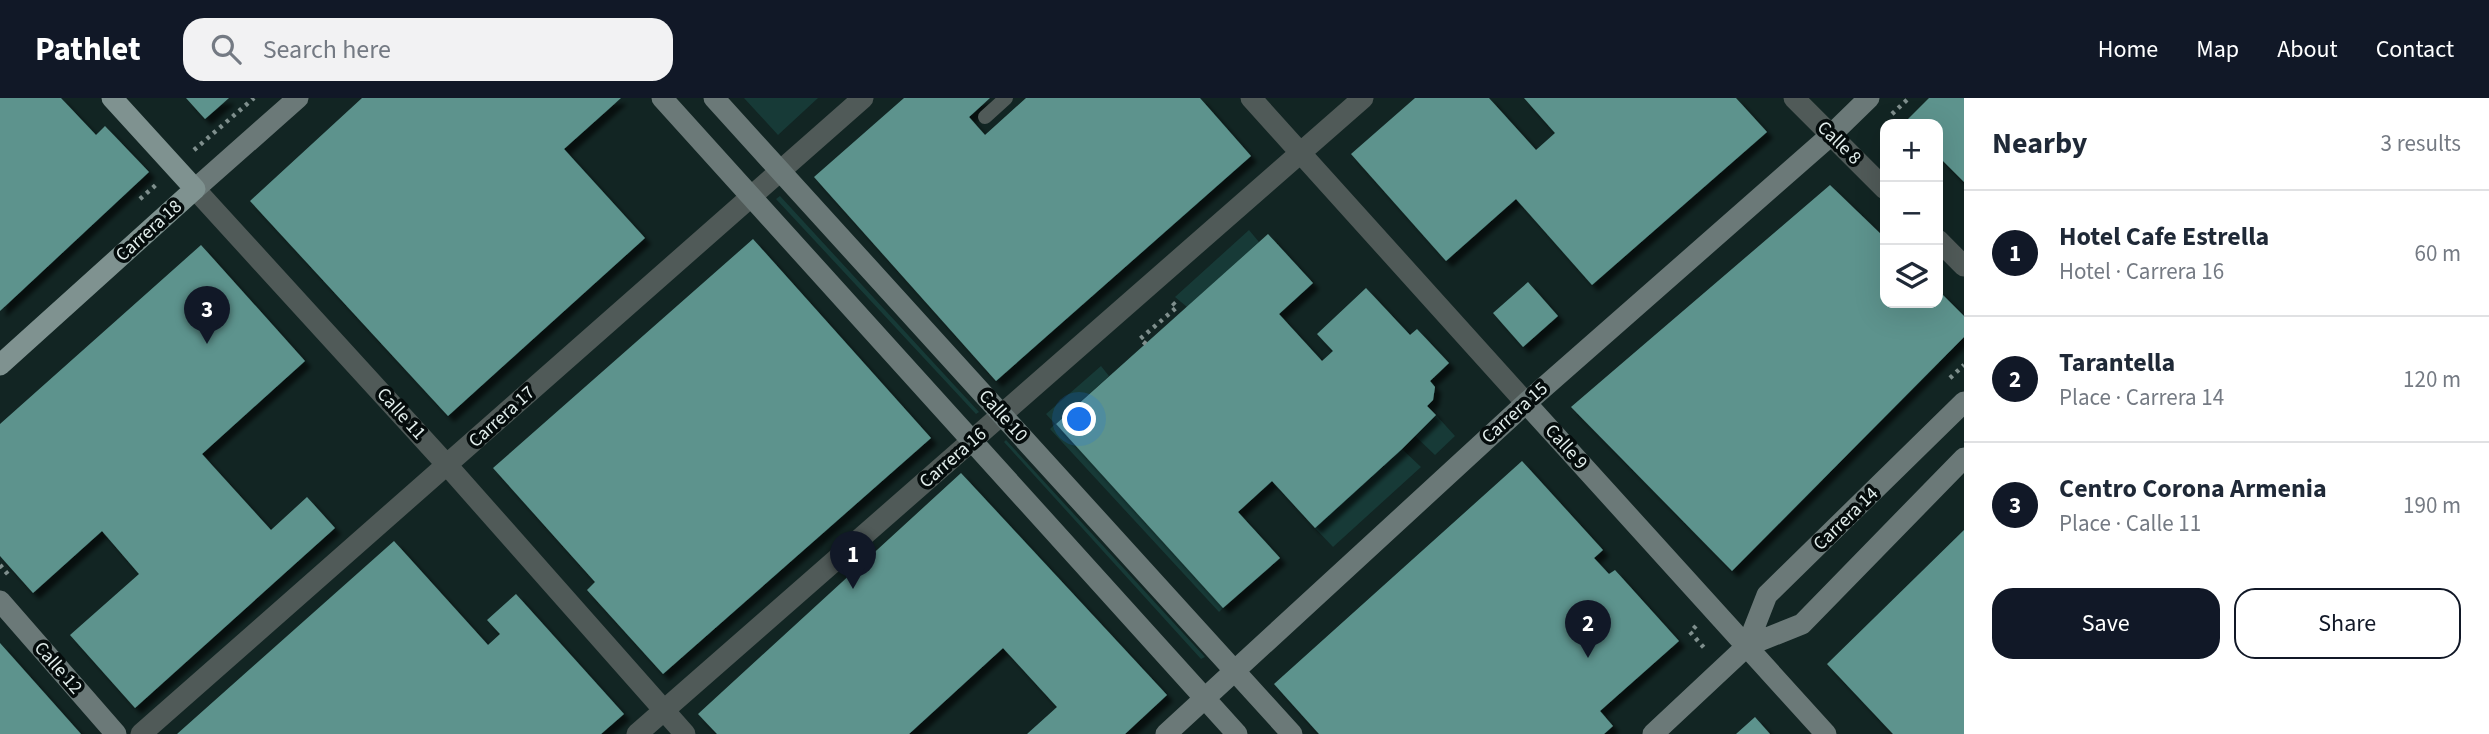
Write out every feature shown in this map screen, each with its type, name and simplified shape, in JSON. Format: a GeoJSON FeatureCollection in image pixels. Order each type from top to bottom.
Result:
{"type":"FeatureCollection","features":[{"type":"Feature","properties":{"kind":"main road","name":"Calle 11"},"geometry":{"type":"LineString","coordinates":[[112,98],[195,189]]}},
{"type":"Feature","properties":{"kind":"main road","name":"Carrera 18"},"geometry":{"type":"LineString","coordinates":[[0,365],[195,189]]}},
{"type":"Feature","properties":{"kind":"street","name":"Carrera 18"},"geometry":{"type":"LineString","coordinates":[[195,189],[298,98]]}},
{"type":"Feature","properties":{"kind":"street","name":"Calle 10"},"geometry":{"type":"LineString","coordinates":[[662,98],[1237,734]]}},
{"type":"Feature","properties":{"kind":"street","name":"Calle 10"},"geometry":{"type":"LineString","coordinates":[[714,98],[1292,734]]}},
{"type":"Feature","properties":{"kind":"street","name":"Carrera 17"},"geometry":{"type":"LineString","coordinates":[[141,734],[863,98]]}},
{"type":"Feature","properties":{"kind":"street","name":"Calle 9"},"geometry":{"type":"LineString","coordinates":[[1251,98],[1826,734]]}},
{"type":"Feature","properties":{"kind":"street","name":"Carrera 16"},"geometry":{"type":"LineString","coordinates":[[637,734],[1363,98]]}},
{"type":"Feature","properties":{"kind":"street","name":"Calle 8"},"geometry":{"type":"LineString","coordinates":[[1794,98],[1880,183]]}},
{"type":"Feature","properties":{"kind":"street","name":"Carrera 15"},"geometry":{"type":"LineString","coordinates":[[1166,734],[1526,402],[1831,135],[1869,98]]}},
{"type":"Feature","properties":{"kind":"street","name":"Calle 11"},"geometry":{"type":"LineString","coordinates":[[195,189],[447,466],[685,734]]}},
{"type":"Feature","properties":{"kind":"street"},"geometry":{"type":"LineString","coordinates":[[1943,245],[1964,266]]}},
{"type":"Feature","properties":{"kind":"street","name":"Carrera 14"},"geometry":{"type":"LineString","coordinates":[[1746,646],[1767,595],[1964,402]]}},
{"type":"Feature","properties":{"kind":"street","name":"Carrera 14"},"geometry":{"type":"LineString","coordinates":[[1653,734],[1746,646],[1802,624],[1964,458]]}},
{"type":"Feature","properties":{"kind":"street","name":"Calle 12"},"geometry":{"type":"LineString","coordinates":[[0,601],[116,734]]}},
{"type":"Feature","properties":{"kind":"lane"},"geometry":{"type":"LineString","coordinates":[[985,117],[1006,98]]}},
{"type":"Feature","properties":{"kind":"shaded area"},"geometry":{"type":"Polygon","coordinates":[[[744,98],[818,98],[778,135],[744,98]]]}},
{"type":"Feature","properties":{"kind":"shaded area"},"geometry":{"type":"Polygon","coordinates":[[[780,196],[979,412],[976,414],[776,199],[780,196]]]}},
{"type":"Feature","properties":{"kind":"shaded area"},"geometry":{"type":"Polygon","coordinates":[[[1249,230],[1259,242],[1187,307],[1175,297],[1249,230]]]}},
{"type":"Feature","properties":{"kind":"shaded area"},"geometry":{"type":"Polygon","coordinates":[[[1101,366],[1109,376],[1056,424],[1223,608],[1219,612],[1050,429],[1055,424],[1046,414],[1101,366]]]}},
{"type":"Feature","properties":{"kind":"shaded area"},"geometry":{"type":"Polygon","coordinates":[[[1436,415],[1455,436],[1435,455],[1415,436],[1436,415]]]}},
{"type":"Feature","properties":{"kind":"shaded area"},"geometry":{"type":"Polygon","coordinates":[[[1006,440],[1205,657],[1201,659],[1004,442],[1006,440]]]}},
{"type":"Feature","properties":{"kind":"shaded area"},"geometry":{"type":"Polygon","coordinates":[[[1402,449],[1421,467],[1333,547],[1315,528],[1402,449]]]}},
{"type":"Feature","properties":{"kind":"building"},"geometry":{"type":"Polygon","coordinates":[[[0,98],[61,98],[96,135],[105,126],[149,172],[0,311],[0,98]]]}},
{"type":"Feature","properties":{"kind":"building"},"geometry":{"type":"Polygon","coordinates":[[[186,98],[229,98],[205,119],[186,98]]]}},
{"type":"Feature","properties":{"kind":"building"},"geometry":{"type":"Polygon","coordinates":[[[362,98],[621,98],[564,149],[645,238],[448,416],[250,201],[362,98]]]}},
{"type":"Feature","properties":{"kind":"building"},"geometry":{"type":"Polygon","coordinates":[[[904,98],[990,98],[969,117],[985,135],[1026,98],[1200,98],[1251,156],[996,381],[814,177],[904,98]]]}},
{"type":"Feature","properties":{"kind":"building"},"geometry":{"type":"Polygon","coordinates":[[[1415,98],[1489,98],[1536,150],[1555,133],[1524,98],[1736,98],[1767,132],[1592,285],[1516,199],[1446,261],[1351,154],[1415,98]]]}},
{"type":"Feature","properties":{"kind":"building"},"geometry":{"type":"Polygon","coordinates":[[[1929,98],[1964,98],[1964,182],[1943,161],[1943,119],[1908,119],[1929,98]]]}},
{"type":"Feature","properties":{"kind":"building"},"geometry":{"type":"Polygon","coordinates":[[[1830,185],[1880,233],[1880,308],[1943,308],[1943,295],[1964,316],[1964,337],[1732,571],[1571,407],[1830,185]]]}},
{"type":"Feature","properties":{"kind":"building"},"geometry":{"type":"Polygon","coordinates":[[[1268,234],[1313,283],[1279,314],[1322,361],[1333,351],[1317,334],[1366,288],[1410,335],[1417,329],[1449,363],[1430,381],[1435,387],[1433,400],[1427,406],[1436,415],[1315,528],[1272,481],[1238,512],[1280,558],[1223,608],[1056,424],[1268,234]]]}},
{"type":"Feature","properties":{"kind":"building"},"geometry":{"type":"Polygon","coordinates":[[[753,239],[931,438],[663,674],[587,590],[595,582],[493,468],[753,239]]]}},
{"type":"Feature","properties":{"kind":"building"},"geometry":{"type":"Polygon","coordinates":[[[201,245],[305,361],[202,454],[271,530],[307,497],[335,528],[135,708],[70,635],[139,574],[102,531],[33,593],[0,556],[0,424],[201,245]]]}},
{"type":"Feature","properties":{"kind":"building"},"geometry":{"type":"Polygon","coordinates":[[[1528,282],[1558,316],[1523,347],[1493,313],[1528,282]]]}},
{"type":"Feature","properties":{"kind":"building"},"geometry":{"type":"Polygon","coordinates":[[[1522,461],[1603,550],[1594,558],[1609,574],[1615,570],[1679,641],[1600,711],[1613,726],[1604,734],[1319,734],[1274,684],[1522,461]]]}},
{"type":"Feature","properties":{"kind":"building"},"geometry":{"type":"Polygon","coordinates":[[[961,473],[1167,695],[1125,734],[1027,734],[1057,707],[1003,648],[909,734],[717,734],[698,714],[961,473]]]}},
{"type":"Feature","properties":{"kind":"building"},"geometry":{"type":"Polygon","coordinates":[[[1964,530],[1964,734],[1893,734],[1827,664],[1964,530]]]}},
{"type":"Feature","properties":{"kind":"building"},"geometry":{"type":"Polygon","coordinates":[[[394,541],[488,645],[500,634],[487,620],[516,594],[624,714],[601,734],[177,734],[394,541]]]}},
{"type":"Feature","properties":{"kind":"building"},"geometry":{"type":"Polygon","coordinates":[[[0,643],[24,670],[81,734],[0,734],[0,643]]]}},
{"type":"Feature","properties":{"kind":"building"},"geometry":{"type":"Polygon","coordinates":[[[1755,717],[1770,734],[1736,734],[1755,717]]]}},
{"type":"Feature","properties":{"kind":"place","name":"Centro Corona Armenia"},"geometry":{"type":"Point","coordinates":[207,344]}},
{"type":"Feature","properties":{"kind":"place","name":"Hotel Cafe Estrella"},"geometry":{"type":"Point","coordinates":[853,589]}},
{"type":"Feature","properties":{"kind":"place","name":"Tarantella"},"geometry":{"type":"Point","coordinates":[1588,658]}}]}
